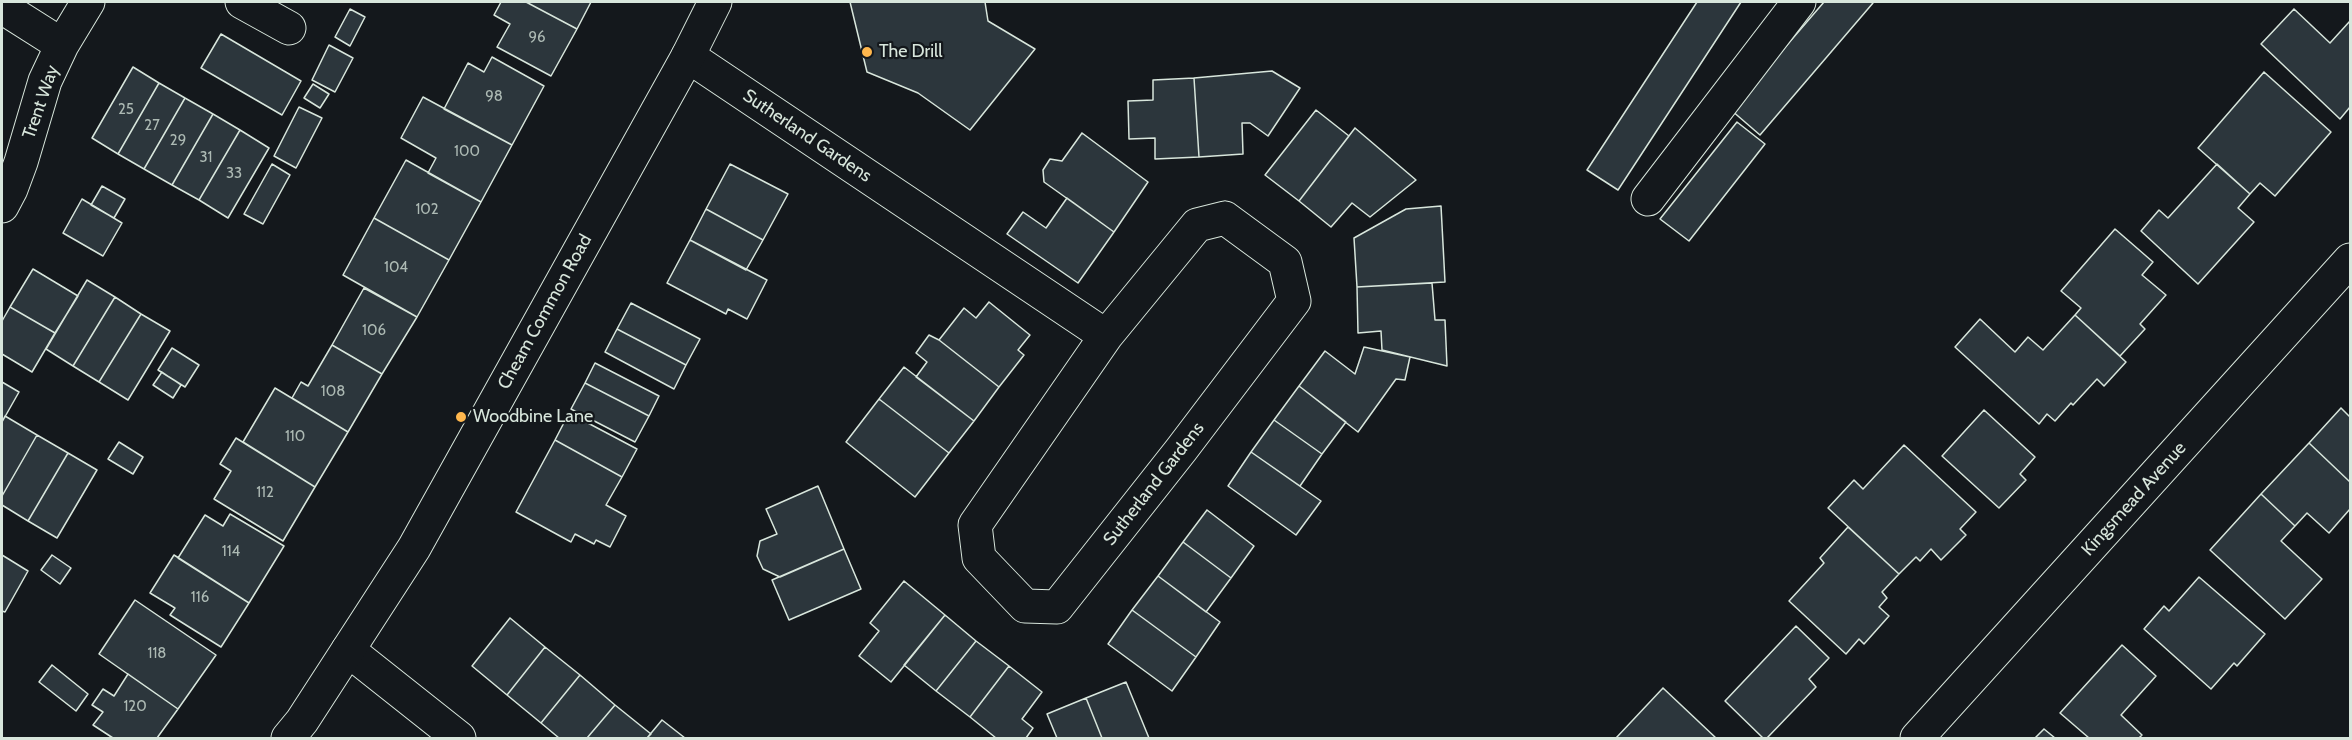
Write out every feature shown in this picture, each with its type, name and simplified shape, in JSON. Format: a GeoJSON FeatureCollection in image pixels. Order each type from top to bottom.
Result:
{"type":"FeatureCollection","features":[{"type":"Feature","properties":{"kind":"street","name":"Trent Way"},"geometry":{"type":"LineString","coordinates":[[2,206],[21,162],[45,81],[62,45],[88,2]]}},
{"type":"Feature","properties":{"kind":"street"},"geometry":{"type":"LineString","coordinates":[[242,2],[289,28]]}},
{"type":"Feature","properties":{"kind":"street","name":"Cheam Common Road"},"geometry":{"type":"LineString","coordinates":[[288,738],[348,650],[422,533],[688,57],[715,2]]}},
{"type":"Feature","properties":{"kind":"street"},"geometry":{"type":"LineString","coordinates":[[1648,199],[1799,2]]}},
{"type":"Feature","properties":{"kind":"street"},"geometry":{"type":"LineString","coordinates":[[2,7],[62,45]]}},
{"type":"Feature","properties":{"kind":"street","name":"Sutherland Gardens"},"geometry":{"type":"LineString","coordinates":[[688,57],[1106,336]]}},
{"type":"Feature","properties":{"kind":"street","name":"Sutherland Gardens"},"geometry":{"type":"LineString","coordinates":[[1225,218],[1285,262],[1294,301],[1181,450],[1058,606],[1025,606],[979,558],[975,525],[1106,336],[1197,225],[1225,218]]}},
{"type":"Feature","properties":{"kind":"street","name":"Kingsmead Avenue"},"geometry":{"type":"LineString","coordinates":[[1917,738],[2350,260]]}},
{"type":"Feature","properties":{"kind":"street"},"geometry":{"type":"LineString","coordinates":[[348,650],[459,738]]}},
{"type":"Feature","properties":{"kind":"building"},"geometry":{"type":"Polygon","coordinates":[[[501,2],[526,2],[577,29],[551,76],[497,47],[510,24],[494,15],[501,2]]]}},
{"type":"Feature","properties":{"kind":"building"},"geometry":{"type":"Polygon","coordinates":[[[526,2],[591,2],[577,29],[526,2]]]}},
{"type":"Feature","properties":{"kind":"building"},"geometry":{"type":"Polygon","coordinates":[[[850,2],[985,2],[988,21],[1035,49],[970,130],[918,93],[867,72],[850,2]]]}},
{"type":"Feature","properties":{"kind":"building"},"geometry":{"type":"Polygon","coordinates":[[[1697,2],[1741,2],[1618,190],[1587,170],[1697,2]]]}},
{"type":"Feature","properties":{"kind":"building"},"geometry":{"type":"Polygon","coordinates":[[[1824,2],[1873,3],[1760,135],[1731,110],[1824,2]]]}},
{"type":"Feature","properties":{"kind":"building"},"geometry":{"type":"Polygon","coordinates":[[[350,9],[365,17],[350,46],[335,37],[350,9]]]}},
{"type":"Feature","properties":{"kind":"building"},"geometry":{"type":"Polygon","coordinates":[[[2294,9],[2330,43],[2350,21],[2350,107],[2340,119],[2261,44],[2294,9]]]}},
{"type":"Feature","properties":{"kind":"building"},"geometry":{"type":"Polygon","coordinates":[[[221,34],[301,81],[282,115],[201,68],[221,34]]]}},
{"type":"Feature","properties":{"kind":"building"},"geometry":{"type":"Polygon","coordinates":[[[329,45],[353,58],[335,92],[312,80],[329,45]]]}},
{"type":"Feature","properties":{"kind":"building"},"geometry":{"type":"Polygon","coordinates":[[[492,57],[544,86],[512,145],[444,109],[468,63],[484,72],[492,57]]]}},
{"type":"Feature","properties":{"kind":"building"},"geometry":{"type":"Polygon","coordinates":[[[133,67],[159,83],[118,154],[92,138],[133,67]]]}},
{"type":"Feature","properties":{"kind":"building"},"geometry":{"type":"Polygon","coordinates":[[[1272,71],[1300,88],[1268,136],[1250,123],[1242,123],[1243,154],[1199,157],[1194,78],[1272,71]]]}},
{"type":"Feature","properties":{"kind":"building"},"geometry":{"type":"Polygon","coordinates":[[[2264,72],[2331,132],[2275,196],[2260,183],[2250,194],[2198,148],[2264,72]]]}},
{"type":"Feature","properties":{"kind":"building"},"geometry":{"type":"Polygon","coordinates":[[[1194,78],[1199,157],[1155,159],[1155,138],[1129,139],[1128,101],[1153,100],[1153,80],[1194,78]]]}},
{"type":"Feature","properties":{"kind":"building"},"geometry":{"type":"Polygon","coordinates":[[[159,83],[185,98],[144,169],[118,154],[159,83]]]}},
{"type":"Feature","properties":{"kind":"building"},"geometry":{"type":"Polygon","coordinates":[[[313,84],[329,94],[320,108],[304,98],[313,84]]]}},
{"type":"Feature","properties":{"kind":"building"},"geometry":{"type":"Polygon","coordinates":[[[423,97],[512,145],[481,202],[428,173],[436,158],[401,138],[423,97]]]}},
{"type":"Feature","properties":{"kind":"building"},"geometry":{"type":"Polygon","coordinates":[[[185,98],[213,114],[172,185],[144,169],[185,98]]]}},
{"type":"Feature","properties":{"kind":"building"},"geometry":{"type":"Polygon","coordinates":[[[299,107],[322,118],[296,168],[274,156],[299,107]]]}},
{"type":"Feature","properties":{"kind":"building"},"geometry":{"type":"Polygon","coordinates":[[[1316,110],[1349,136],[1299,201],[1265,175],[1316,110]]]}},
{"type":"Feature","properties":{"kind":"building"},"geometry":{"type":"Polygon","coordinates":[[[213,114],[240,130],[199,200],[172,185],[213,114]]]}},
{"type":"Feature","properties":{"kind":"building"},"geometry":{"type":"Polygon","coordinates":[[[1737,122],[1765,144],[1689,241],[1660,219],[1737,122]]]}},
{"type":"Feature","properties":{"kind":"building"},"geometry":{"type":"Polygon","coordinates":[[[1355,128],[1416,180],[1370,217],[1352,203],[1331,227],[1299,201],[1355,128]]]}},
{"type":"Feature","properties":{"kind":"building"},"geometry":{"type":"Polygon","coordinates":[[[240,130],[269,148],[228,218],[199,200],[240,130]]]}},
{"type":"Feature","properties":{"kind":"building"},"geometry":{"type":"Polygon","coordinates":[[[1082,133],[1148,182],[1114,232],[1044,182],[1043,170],[1050,159],[1062,161],[1082,133]]]}},
{"type":"Feature","properties":{"kind":"building"},"geometry":{"type":"Polygon","coordinates":[[[406,160],[481,202],[449,260],[374,218],[406,160]]]}},
{"type":"Feature","properties":{"kind":"building"},"geometry":{"type":"Polygon","coordinates":[[[272,164],[290,175],[263,224],[244,214],[272,164]]]}},
{"type":"Feature","properties":{"kind":"building"},"geometry":{"type":"Polygon","coordinates":[[[730,164],[788,194],[763,240],[706,209],[730,164]]]}},
{"type":"Feature","properties":{"kind":"building"},"geometry":{"type":"Polygon","coordinates":[[[2217,164],[2250,194],[2238,208],[2254,222],[2198,284],[2141,231],[2159,210],[2168,218],[2217,164]]]}},
{"type":"Feature","properties":{"kind":"building"},"geometry":{"type":"Polygon","coordinates":[[[102,186],[125,199],[114,218],[91,205],[102,186]]]}},
{"type":"Feature","properties":{"kind":"building"},"geometry":{"type":"Polygon","coordinates":[[[1067,198],[1114,232],[1078,283],[1007,234],[1023,212],[1046,228],[1067,198]]]}},
{"type":"Feature","properties":{"kind":"building"},"geometry":{"type":"Polygon","coordinates":[[[82,199],[122,223],[103,256],[63,233],[82,199]]]}},
{"type":"Feature","properties":{"kind":"building"},"geometry":{"type":"Polygon","coordinates":[[[1441,206],[1445,282],[1357,287],[1354,238],[1406,209],[1441,206]]]}},
{"type":"Feature","properties":{"kind":"building"},"geometry":{"type":"Polygon","coordinates":[[[706,209],[763,240],[746,270],[690,240],[706,209]]]}},
{"type":"Feature","properties":{"kind":"building"},"geometry":{"type":"Polygon","coordinates":[[[374,218],[449,260],[417,317],[343,275],[374,218]]]}},
{"type":"Feature","properties":{"kind":"building"},"geometry":{"type":"Polygon","coordinates":[[[2115,229],[2153,262],[2142,275],[2166,295],[2140,324],[2145,329],[2120,356],[2075,315],[2081,308],[2061,291],[2115,229]]]}},
{"type":"Feature","properties":{"kind":"building"},"geometry":{"type":"Polygon","coordinates":[[[690,240],[767,280],[747,319],[728,309],[726,314],[667,283],[690,240]]]}},
{"type":"Feature","properties":{"kind":"building"},"geometry":{"type":"Polygon","coordinates":[[[33,269],[78,296],[55,333],[10,307],[33,269]]]}},
{"type":"Feature","properties":{"kind":"building"},"geometry":{"type":"Polygon","coordinates":[[[87,280],[115,297],[73,366],[46,349],[87,280]]]}},
{"type":"Feature","properties":{"kind":"building"},"geometry":{"type":"Polygon","coordinates":[[[1432,283],[1435,320],[1445,320],[1447,366],[1382,350],[1381,331],[1358,333],[1357,287],[1432,283]]]}},
{"type":"Feature","properties":{"kind":"building"},"geometry":{"type":"Polygon","coordinates":[[[364,288],[417,317],[382,374],[332,345],[364,288]]]}},
{"type":"Feature","properties":{"kind":"building"},"geometry":{"type":"Polygon","coordinates":[[[115,297],[141,314],[99,382],[73,366],[115,297]]]}},
{"type":"Feature","properties":{"kind":"building"},"geometry":{"type":"Polygon","coordinates":[[[989,302],[1030,335],[1018,350],[1024,355],[999,387],[939,340],[964,308],[976,318],[989,302]]]}},
{"type":"Feature","properties":{"kind":"building"},"geometry":{"type":"Polygon","coordinates":[[[631,303],[700,339],[686,365],[617,329],[631,303]]]}},
{"type":"Feature","properties":{"kind":"building"},"geometry":{"type":"Polygon","coordinates":[[[10,307],[55,333],[32,372],[2,354],[2,321],[10,307]]]}},
{"type":"Feature","properties":{"kind":"building"},"geometry":{"type":"Polygon","coordinates":[[[141,314],[170,331],[128,400],[99,382],[141,314]]]}},
{"type":"Feature","properties":{"kind":"building"},"geometry":{"type":"Polygon","coordinates":[[[2075,315],[2126,362],[2104,386],[2097,379],[2055,421],[2047,414],[2039,424],[1955,347],[1980,319],[2015,352],[2028,337],[2043,350],[2075,315]]]}},
{"type":"Feature","properties":{"kind":"building"},"geometry":{"type":"Polygon","coordinates":[[[617,329],[686,365],[674,389],[605,352],[617,329]]]}},
{"type":"Feature","properties":{"kind":"building"},"geometry":{"type":"Polygon","coordinates":[[[929,335],[939,340],[999,387],[974,421],[916,377],[927,362],[916,353],[929,335]]]}},
{"type":"Feature","properties":{"kind":"building"},"geometry":{"type":"Polygon","coordinates":[[[332,345],[382,374],[348,432],[292,398],[301,382],[308,386],[332,345]]]}},
{"type":"Feature","properties":{"kind":"building"},"geometry":{"type":"Polygon","coordinates":[[[1364,347],[1410,357],[1405,380],[1396,379],[1358,432],[1299,386],[1325,351],[1355,374],[1364,347]]]}},
{"type":"Feature","properties":{"kind":"building"},"geometry":{"type":"Polygon","coordinates":[[[172,348],[199,365],[185,387],[158,370],[172,348]]]}},
{"type":"Feature","properties":{"kind":"building"},"geometry":{"type":"Polygon","coordinates":[[[595,363],[659,396],[649,416],[585,383],[595,363]]]}},
{"type":"Feature","properties":{"kind":"building"},"geometry":{"type":"Polygon","coordinates":[[[904,367],[974,421],[949,453],[879,399],[904,367]]]}},
{"type":"Feature","properties":{"kind":"building"},"geometry":{"type":"Polygon","coordinates":[[[162,372],[181,385],[173,398],[153,385],[162,372]]]}},
{"type":"Feature","properties":{"kind":"building"},"geometry":{"type":"Polygon","coordinates":[[[2,382],[19,392],[2,422],[2,382]]]}},
{"type":"Feature","properties":{"kind":"building"},"geometry":{"type":"Polygon","coordinates":[[[585,383],[649,416],[635,442],[571,409],[585,383]]]}},
{"type":"Feature","properties":{"kind":"building"},"geometry":{"type":"Polygon","coordinates":[[[1299,386],[1346,422],[1322,454],[1274,420],[1299,386]]]}},
{"type":"Feature","properties":{"kind":"building"},"geometry":{"type":"Polygon","coordinates":[[[275,388],[348,432],[315,487],[243,442],[275,388]]]}},
{"type":"Feature","properties":{"kind":"building"},"geometry":{"type":"Polygon","coordinates":[[[879,399],[949,453],[915,497],[846,442],[879,399]]]}},
{"type":"Feature","properties":{"kind":"building"},"geometry":{"type":"Polygon","coordinates":[[[2341,408],[2350,417],[2350,482],[2309,443],[2341,408]]]}},
{"type":"Feature","properties":{"kind":"building"},"geometry":{"type":"Polygon","coordinates":[[[1984,410],[2035,457],[2020,474],[2026,480],[1999,508],[1942,456],[1984,410]]]}},
{"type":"Feature","properties":{"kind":"building"},"geometry":{"type":"Polygon","coordinates":[[[569,413],[637,449],[622,477],[555,440],[569,413]]]}},
{"type":"Feature","properties":{"kind":"building"},"geometry":{"type":"Polygon","coordinates":[[[5,416],[37,435],[2,496],[2,422],[5,416]]]}},
{"type":"Feature","properties":{"kind":"building"},"geometry":{"type":"Polygon","coordinates":[[[1274,420],[1322,454],[1300,486],[1251,452],[1274,420]]]}},
{"type":"Feature","properties":{"kind":"building"},"geometry":{"type":"Polygon","coordinates":[[[37,435],[68,453],[28,521],[2,505],[2,496],[37,435]]]}},
{"type":"Feature","properties":{"kind":"building"},"geometry":{"type":"Polygon","coordinates":[[[236,438],[315,487],[283,541],[214,499],[231,471],[220,464],[236,438]]]}},
{"type":"Feature","properties":{"kind":"building"},"geometry":{"type":"Polygon","coordinates":[[[555,440],[622,477],[606,505],[626,516],[610,547],[596,540],[594,544],[575,534],[571,542],[516,512],[555,440]]]}},
{"type":"Feature","properties":{"kind":"building"},"geometry":{"type":"Polygon","coordinates":[[[119,442],[143,457],[133,474],[108,459],[119,442]]]}},
{"type":"Feature","properties":{"kind":"building"},"geometry":{"type":"Polygon","coordinates":[[[2309,443],[2350,482],[2350,509],[2329,533],[2307,513],[2295,526],[2261,494],[2309,443]]]}},
{"type":"Feature","properties":{"kind":"building"},"geometry":{"type":"Polygon","coordinates":[[[1904,445],[1976,512],[1960,529],[1966,535],[1941,560],[1931,549],[1920,561],[1916,557],[1899,574],[1828,508],[1854,480],[1863,489],[1904,445]]]}},
{"type":"Feature","properties":{"kind":"building"},"geometry":{"type":"Polygon","coordinates":[[[1251,452],[1321,501],[1296,535],[1228,486],[1251,452]]]}},
{"type":"Feature","properties":{"kind":"building"},"geometry":{"type":"Polygon","coordinates":[[[68,453],[97,470],[57,538],[28,521],[68,453]]]}},
{"type":"Feature","properties":{"kind":"building"},"geometry":{"type":"Polygon","coordinates":[[[818,486],[844,549],[780,577],[763,569],[757,556],[760,541],[777,534],[766,509],[818,486]]]}},
{"type":"Feature","properties":{"kind":"building"},"geometry":{"type":"Polygon","coordinates":[[[2261,494],[2295,526],[2281,541],[2322,579],[2285,619],[2210,550],[2261,494]]]}},
{"type":"Feature","properties":{"kind":"building"},"geometry":{"type":"Polygon","coordinates":[[[1207,510],[1254,546],[1231,578],[1183,542],[1207,510]]]}},
{"type":"Feature","properties":{"kind":"building"},"geometry":{"type":"Polygon","coordinates":[[[230,514],[284,546],[249,603],[178,558],[205,515],[223,526],[230,514]]]}},
{"type":"Feature","properties":{"kind":"building"},"geometry":{"type":"Polygon","coordinates":[[[1848,527],[1899,574],[1882,592],[1887,598],[1879,607],[1889,616],[1864,644],[1859,639],[1846,654],[1789,601],[1824,563],[1820,558],[1848,527]]]}},
{"type":"Feature","properties":{"kind":"building"},"geometry":{"type":"Polygon","coordinates":[[[1183,542],[1231,578],[1206,612],[1158,576],[1183,542]]]}},
{"type":"Feature","properties":{"kind":"building"},"geometry":{"type":"Polygon","coordinates":[[[844,549],[861,589],[789,620],[772,580],[844,549]]]}},
{"type":"Feature","properties":{"kind":"building"},"geometry":{"type":"Polygon","coordinates":[[[2,555],[28,571],[5,612],[2,611],[2,555]]]}},
{"type":"Feature","properties":{"kind":"building"},"geometry":{"type":"Polygon","coordinates":[[[52,555],[71,568],[60,584],[41,570],[52,555]]]}},
{"type":"Feature","properties":{"kind":"building"},"geometry":{"type":"Polygon","coordinates":[[[174,555],[249,603],[221,647],[170,615],[175,608],[150,593],[174,555]]]}},
{"type":"Feature","properties":{"kind":"building"},"geometry":{"type":"Polygon","coordinates":[[[1158,576],[1220,622],[1196,657],[1132,610],[1158,576]]]}},
{"type":"Feature","properties":{"kind":"building"},"geometry":{"type":"Polygon","coordinates":[[[2199,577],[2265,634],[2237,666],[2234,663],[2211,689],[2144,629],[2164,606],[2169,611],[2199,577]]]}},
{"type":"Feature","properties":{"kind":"building"},"geometry":{"type":"Polygon","coordinates":[[[904,581],[945,615],[891,682],[859,656],[879,631],[870,623],[904,581]]]}},
{"type":"Feature","properties":{"kind":"building"},"geometry":{"type":"Polygon","coordinates":[[[135,600],[216,655],[178,709],[99,654],[135,600]]]}},
{"type":"Feature","properties":{"kind":"building"},"geometry":{"type":"Polygon","coordinates":[[[1132,610],[1196,657],[1172,691],[1108,644],[1132,610]]]}},
{"type":"Feature","properties":{"kind":"building"},"geometry":{"type":"Polygon","coordinates":[[[945,615],[976,641],[936,691],[904,665],[945,615]]]}},
{"type":"Feature","properties":{"kind":"building"},"geometry":{"type":"Polygon","coordinates":[[[510,618],[545,647],[507,695],[472,666],[510,618]]]}},
{"type":"Feature","properties":{"kind":"building"},"geometry":{"type":"Polygon","coordinates":[[[1796,626],[1829,658],[1809,679],[1816,687],[1767,738],[1763,738],[1725,701],[1796,626]]]}},
{"type":"Feature","properties":{"kind":"building"},"geometry":{"type":"Polygon","coordinates":[[[976,641],[1009,666],[970,717],[936,691],[976,641]]]}},
{"type":"Feature","properties":{"kind":"building"},"geometry":{"type":"Polygon","coordinates":[[[2122,645],[2156,676],[2121,715],[2142,735],[2139,738],[2089,738],[2060,713],[2122,645]]]}},
{"type":"Feature","properties":{"kind":"building"},"geometry":{"type":"Polygon","coordinates":[[[545,647],[580,675],[541,723],[507,695],[545,647]]]}},
{"type":"Feature","properties":{"kind":"building"},"geometry":{"type":"Polygon","coordinates":[[[52,665],[88,694],[76,711],[39,682],[52,665]]]}},
{"type":"Feature","properties":{"kind":"building"},"geometry":{"type":"Polygon","coordinates":[[[1009,666],[1042,692],[1022,719],[1033,728],[1026,738],[996,738],[970,717],[1009,666]]]}},
{"type":"Feature","properties":{"kind":"building"},"geometry":{"type":"Polygon","coordinates":[[[128,674],[178,709],[157,738],[113,738],[93,725],[103,712],[92,705],[103,689],[114,696],[128,674]]]}},
{"type":"Feature","properties":{"kind":"building"},"geometry":{"type":"Polygon","coordinates":[[[580,675],[615,705],[587,738],[559,738],[541,723],[580,675]]]}},
{"type":"Feature","properties":{"kind":"building"},"geometry":{"type":"Polygon","coordinates":[[[1126,682],[1149,738],[1102,738],[1086,698],[1126,682]]]}},
{"type":"Feature","properties":{"kind":"building"},"geometry":{"type":"Polygon","coordinates":[[[1663,688],[1716,738],[1616,738],[1663,688]]]}},
{"type":"Feature","properties":{"kind":"building"},"geometry":{"type":"Polygon","coordinates":[[[1086,698],[1102,738],[1057,738],[1047,714],[1086,698]]]}},
{"type":"Feature","properties":{"kind":"building"},"geometry":{"type":"Polygon","coordinates":[[[615,705],[651,734],[647,738],[587,738],[615,705]]]}},
{"type":"Feature","properties":{"kind":"building"},"geometry":{"type":"Polygon","coordinates":[[[662,720],[685,738],[647,738],[662,720]]]}},
{"type":"Feature","properties":{"kind":"building"},"geometry":{"type":"Polygon","coordinates":[[[2044,729],[2055,738],[2035,738],[2044,729]]]}},
{"type":"Feature","properties":{"kind":"place","name":"The Drill"},"geometry":{"type":"Point","coordinates":[867,52]}},
{"type":"Feature","properties":{"kind":"place","name":"Woodbine Lane"},"geometry":{"type":"Point","coordinates":[461,417]}}]}
